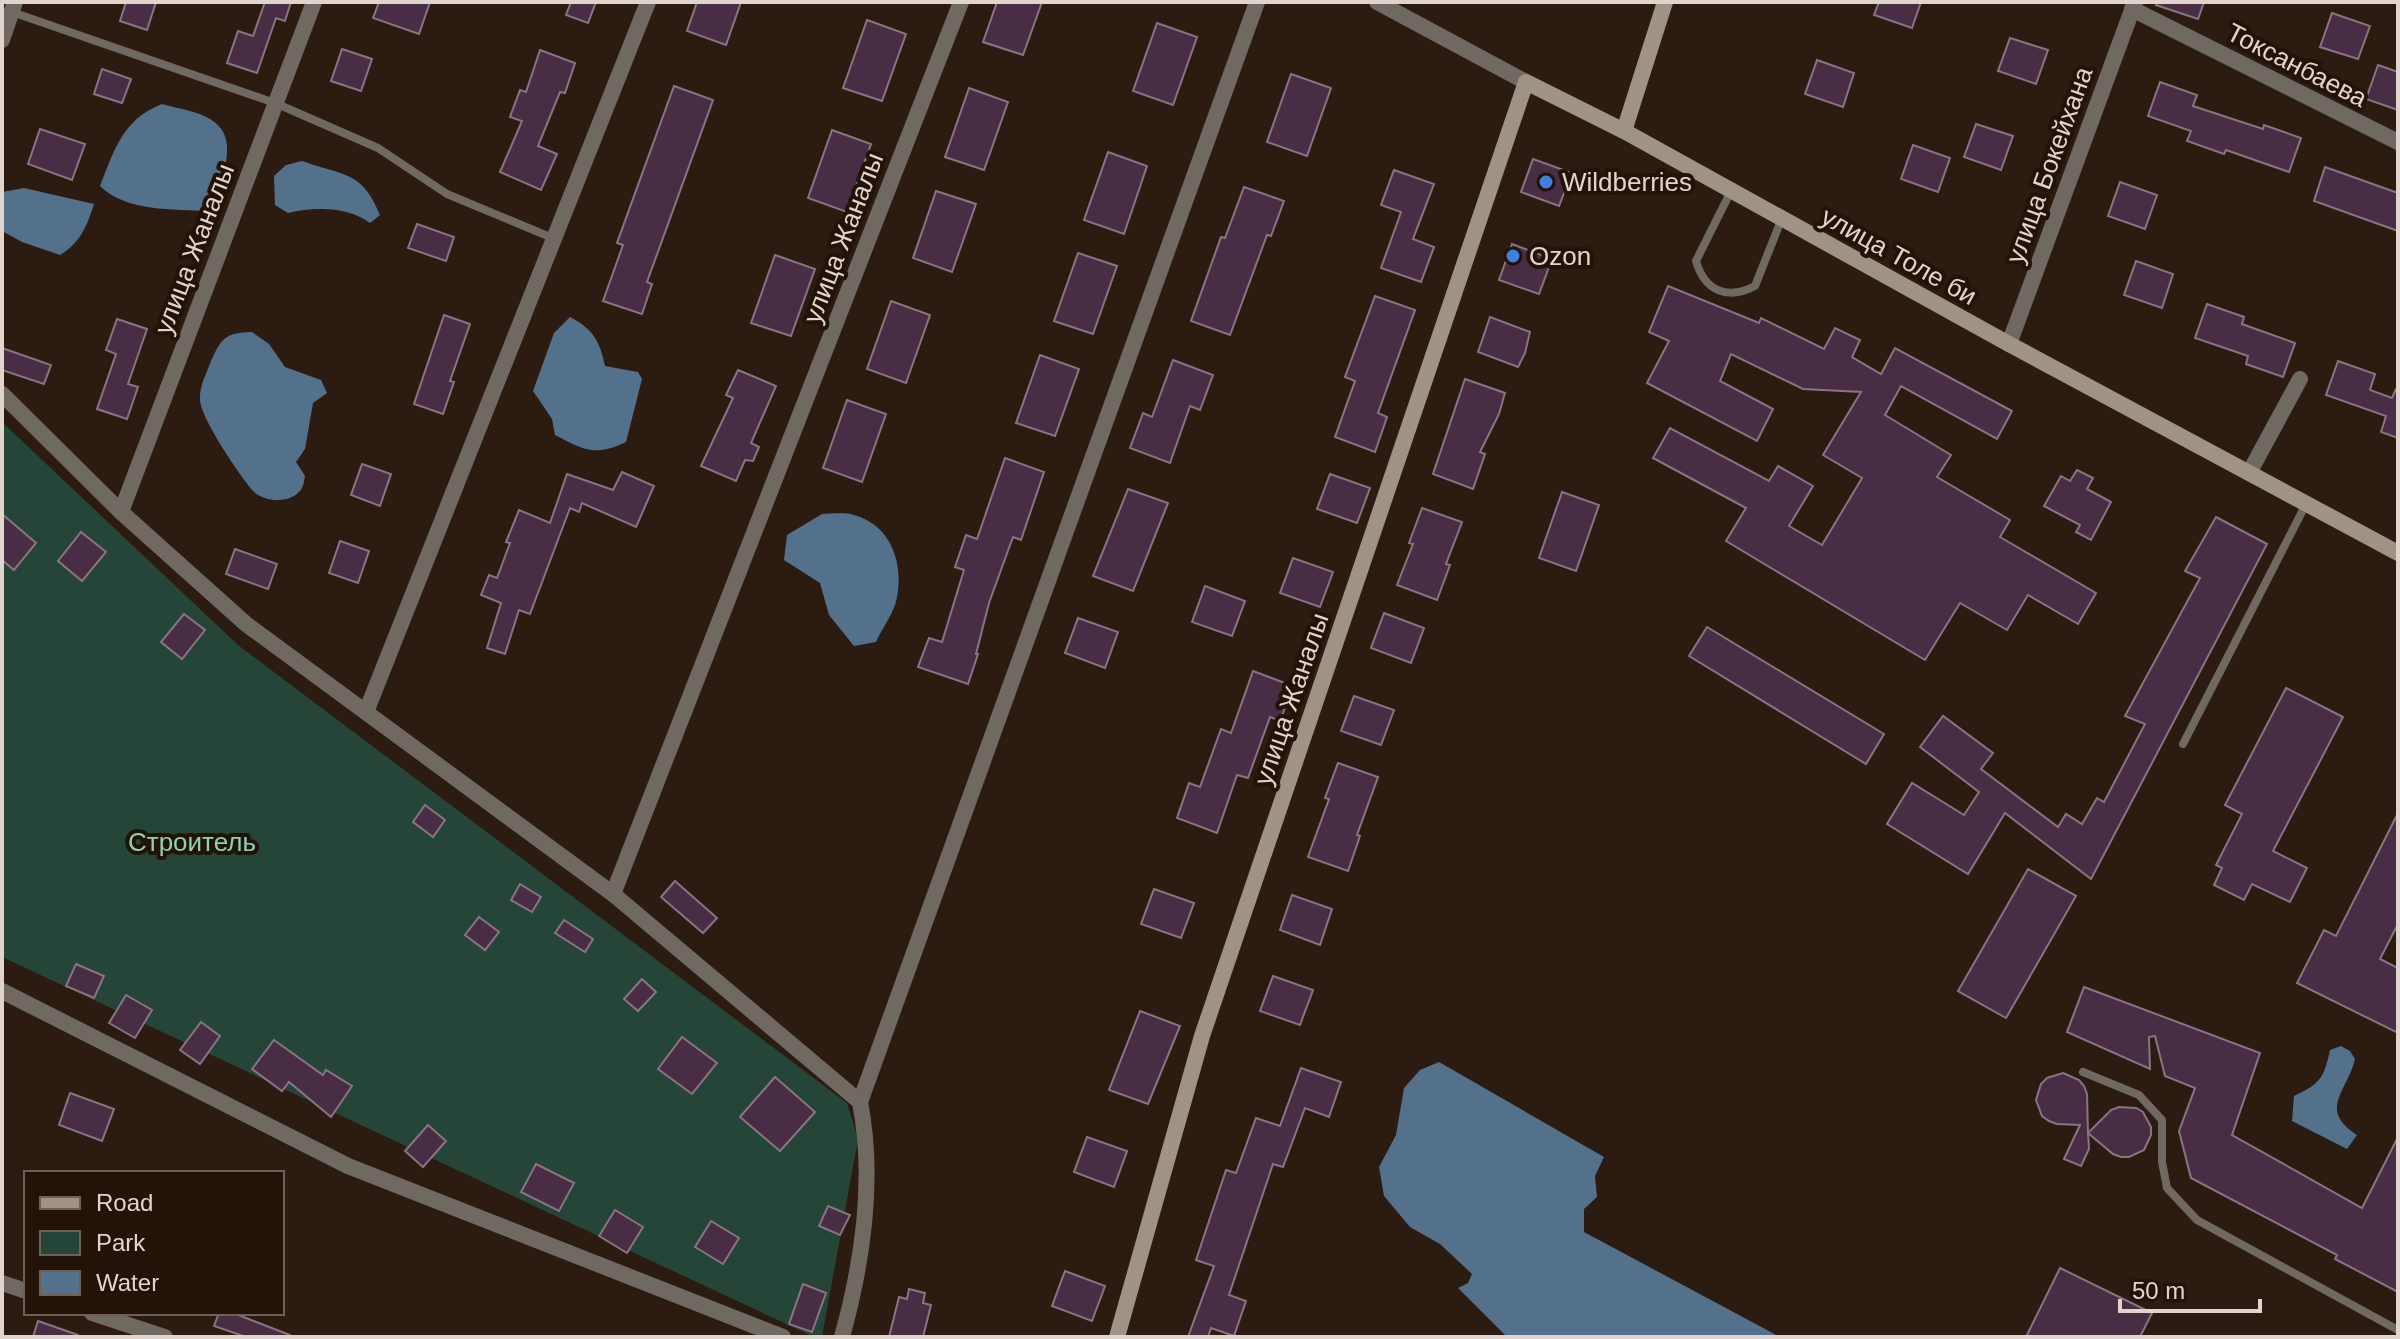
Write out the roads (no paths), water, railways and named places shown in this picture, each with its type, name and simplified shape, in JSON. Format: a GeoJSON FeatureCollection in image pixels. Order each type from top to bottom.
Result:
{"type":"FeatureCollection","features":[{"type":"Feature","properties":{"kind":"street","name":"улица Жаналы"},"geometry":{"type":"LineString","coordinates":[[121,512],[314,2]]}},
{"type":"Feature","properties":{"kind":"street"},"geometry":{"type":"LineString","coordinates":[[366,712],[648,2]]}},
{"type":"Feature","properties":{"kind":"street","name":"улица Жаналы"},"geometry":{"type":"LineString","coordinates":[[613,894],[961,2]]}},
{"type":"Feature","properties":{"kind":"street"},"geometry":{"type":"LineString","coordinates":[[842,1337],[853,1299],[863,1237],[867,1141],[860,1102],[1257,2]]}},
{"type":"Feature","properties":{"kind":"street","name":"улица Толе би"},"geometry":{"type":"LineString","coordinates":[[1377,2],[1624,131],[2009,344],[2398,553]]}},
{"type":"Feature","properties":{"kind":"street"},"geometry":{"type":"LineString","coordinates":[[1624,131],[1665,2]]}},
{"type":"Feature","properties":{"kind":"street","name":"Токсанбаева"},"geometry":{"type":"LineString","coordinates":[[2133,6],[2398,142]]}},
{"type":"Feature","properties":{"kind":"street","name":"улица Бокейхана"},"geometry":{"type":"LineString","coordinates":[[2009,344],[2133,6]]}},
{"type":"Feature","properties":{"kind":"street"},"geometry":{"type":"LineString","coordinates":[[2,40],[13,7]]}},
{"type":"Feature","properties":{"kind":"street","name":"улица Жаналы"},"geometry":{"type":"LineString","coordinates":[[1117,1337],[1202,1036],[1526,82]]}},
{"type":"Feature","properties":{"kind":"street"},"geometry":{"type":"LineString","coordinates":[[2249,473],[2300,379]]}},
{"type":"Feature","properties":{"kind":"street"},"geometry":{"type":"LineString","coordinates":[[2,394],[121,512],[246,624],[613,894],[860,1102]]}},
{"type":"Feature","properties":{"kind":"street"},"geometry":{"type":"LineString","coordinates":[[2,991],[348,1166],[783,1337]]}},
{"type":"Feature","properties":{"kind":"street"},"geometry":{"type":"LineString","coordinates":[[2,1283],[24,1290]]}},
{"type":"Feature","properties":{"kind":"street"},"geometry":{"type":"LineString","coordinates":[[98,1315],[165,1337]]}},
{"type":"Feature","properties":{"kind":"lane"},"geometry":{"type":"LineString","coordinates":[[13,7],[275,103],[378,148],[447,194],[555,239]]}},
{"type":"Feature","properties":{"kind":"lane"},"geometry":{"type":"LineString","coordinates":[[1731,190],[1696,261],[1700,275],[1715,290],[1740,294],[1755,286],[1782,218]]}},
{"type":"Feature","properties":{"kind":"lane"},"geometry":{"type":"LineString","coordinates":[[2183,744],[2306,504]]}},
{"type":"Feature","properties":{"kind":"lane"},"geometry":{"type":"LineString","coordinates":[[2083,1072],[2139,1095],[2162,1120],[2162,1162],[2167,1188],[2197,1220],[2398,1330]]}},
{"type":"Feature","properties":{"kind":"water"},"geometry":{"type":"Polygon","coordinates":[[[162,104],[210,119],[226,138],[226,162],[208,211],[137,205],[123,201],[100,186],[116,148],[129,127],[162,104]]]}},
{"type":"Feature","properties":{"kind":"water"},"geometry":{"type":"Polygon","coordinates":[[[302,161],[358,182],[373,200],[380,215],[370,223],[341,211],[319,209],[288,213],[275,205],[274,176],[286,165],[302,161]]]}},
{"type":"Feature","properties":{"kind":"water"},"geometry":{"type":"Polygon","coordinates":[[[24,188],[94,204],[82,233],[60,255],[22,242],[2,231],[2,192],[24,188]]]}},
{"type":"Feature","properties":{"kind":"water"},"geometry":{"type":"Polygon","coordinates":[[[570,317],[594,337],[605,366],[638,372],[642,379],[626,442],[615,447],[590,450],[555,435],[552,419],[533,391],[554,333],[570,317]]]}},
{"type":"Feature","properties":{"kind":"water"},"geometry":{"type":"Polygon","coordinates":[[[252,332],[269,344],[285,367],[321,380],[327,393],[313,403],[305,449],[296,462],[305,476],[303,486],[298,493],[286,499],[271,500],[253,491],[214,434],[200,401],[203,381],[222,342],[231,335],[252,332]]]}},
{"type":"Feature","properties":{"kind":"water"},"geometry":{"type":"Polygon","coordinates":[[[822,514],[850,514],[867,520],[878,528],[893,549],[899,575],[896,602],[876,642],[854,646],[829,615],[820,583],[784,560],[787,535],[822,514]]]}},
{"type":"Feature","properties":{"kind":"water"},"geometry":{"type":"Polygon","coordinates":[[[2341,1046],[2350,1051],[2355,1059],[2337,1108],[2345,1126],[2357,1135],[2347,1149],[2292,1121],[2294,1096],[2320,1079],[2330,1050],[2341,1046]]]}},
{"type":"Feature","properties":{"kind":"water"},"geometry":{"type":"Polygon","coordinates":[[[1439,1062],[1604,1157],[1595,1176],[1597,1197],[1584,1209],[1584,1232],[1780,1337],[1507,1337],[1458,1288],[1468,1283],[1472,1274],[1440,1244],[1410,1227],[1384,1196],[1379,1167],[1396,1135],[1404,1088],[1420,1070],[1439,1062]]]}},
{"type":"Feature","properties":{"kind":"place","name":"Wildberries"},"geometry":{"type":"Point","coordinates":[1546,182]}},
{"type":"Feature","properties":{"kind":"place","name":"Ozon"},"geometry":{"type":"Point","coordinates":[1513,256]}},
{"type":"Feature","properties":{"kind":"park label","name":"Строитель"},"geometry":{"type":"Point","coordinates":[192,842]}}]}
